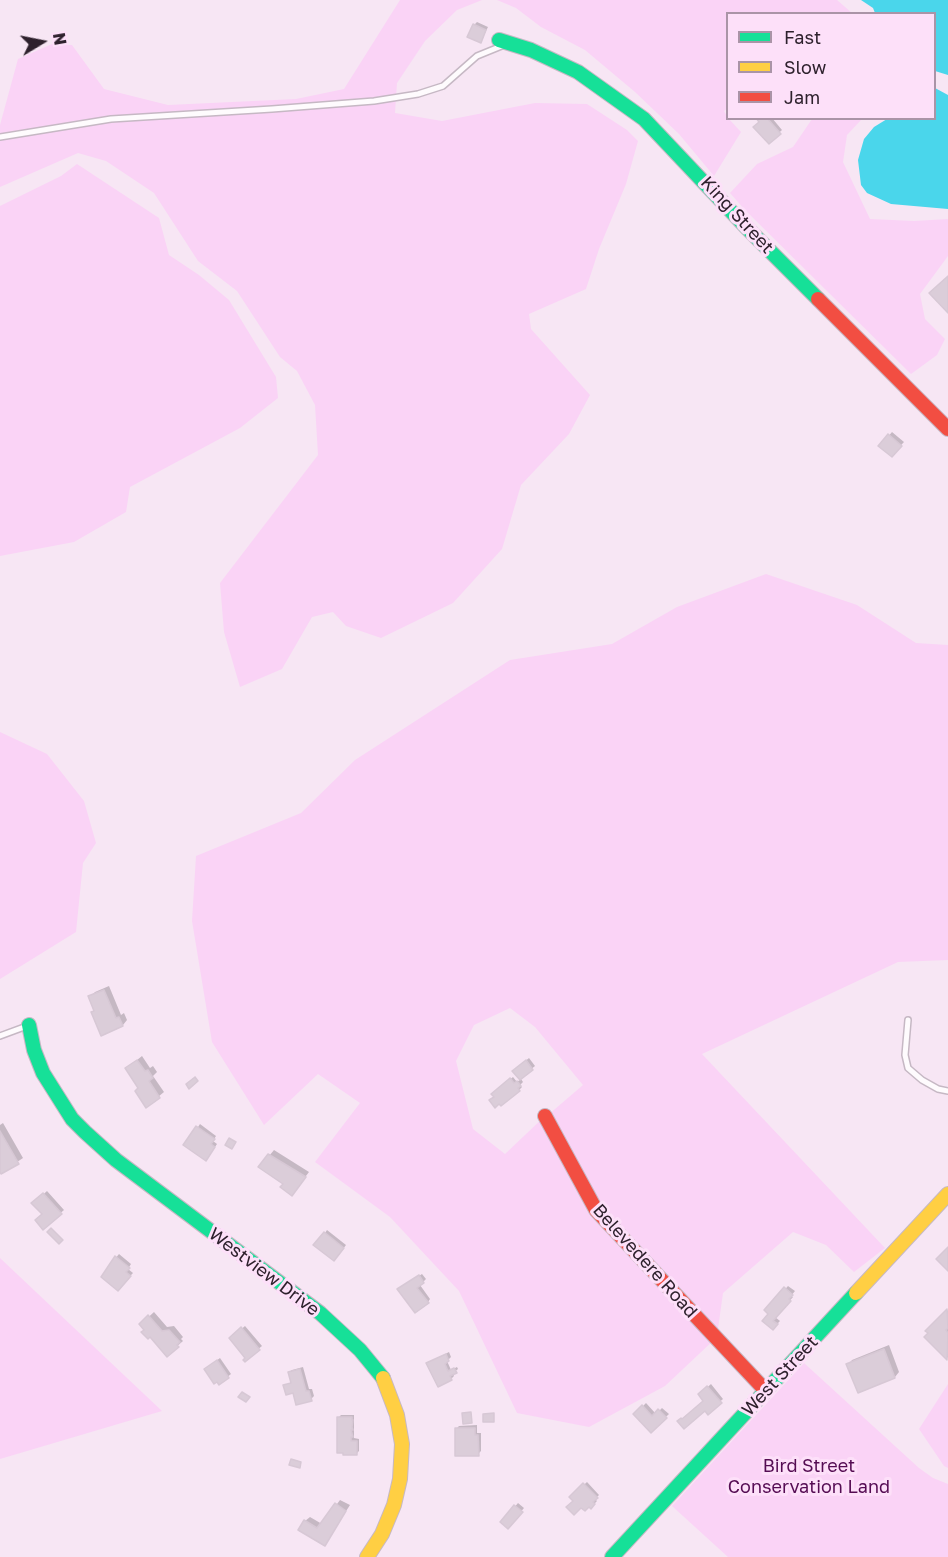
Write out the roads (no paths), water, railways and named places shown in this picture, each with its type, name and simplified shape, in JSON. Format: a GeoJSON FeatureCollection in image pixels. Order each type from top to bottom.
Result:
{"type":"FeatureCollection","features":[{"type":"Feature","properties":{"kind":"street","name":"King Street"},"geometry":{"type":"LineString","coordinates":[[504,42],[531,50],[578,72],[644,118],[745,226],[948,429]]}},
{"type":"Feature","properties":{"kind":"street","name":"Westview Drive"},"geometry":{"type":"LineString","coordinates":[[29,1026],[34,1050],[43,1073],[72,1119],[100,1147],[320,1313],[360,1350],[384,1380],[397,1415],[402,1444],[400,1479],[394,1505],[386,1524],[367,1557]]}},
{"type":"Feature","properties":{"kind":"street","name":"Belevedere Road"},"geometry":{"type":"LineString","coordinates":[[545,1116],[596,1210],[766,1391]]}},
{"type":"Feature","properties":{"kind":"street","name":"West Street"},"geometry":{"type":"LineString","coordinates":[[612,1557],[948,1194]]}},
{"type":"Feature","properties":{"kind":"lane"},"geometry":{"type":"LineString","coordinates":[[0,137],[111,119],[284,108],[418,94],[443,86],[477,56],[504,42]]}},
{"type":"Feature","properties":{"kind":"lane"},"geometry":{"type":"LineString","coordinates":[[908,1020],[905,1055],[908,1068],[922,1080],[938,1089],[948,1090]]}},
{"type":"Feature","properties":{"kind":"lane"},"geometry":{"type":"LineString","coordinates":[[0,1036],[29,1026]]}},
{"type":"Feature","properties":{"kind":"water"},"geometry":{"type":"Polygon","coordinates":[[[861,0],[948,0],[948,75],[936,71],[936,12],[875,12],[873,8],[861,0]]]}},
{"type":"Feature","properties":{"kind":"water"},"geometry":{"type":"Polygon","coordinates":[[[936,89],[948,95],[948,209],[891,204],[867,193],[861,185],[858,160],[864,139],[874,127],[885,120],[936,120],[936,89]]]}},
{"type":"Feature","properties":{"kind":"park label","name":"Bird Street Conservation Land"},"geometry":{"type":"Point","coordinates":[809,1476]}}]}
